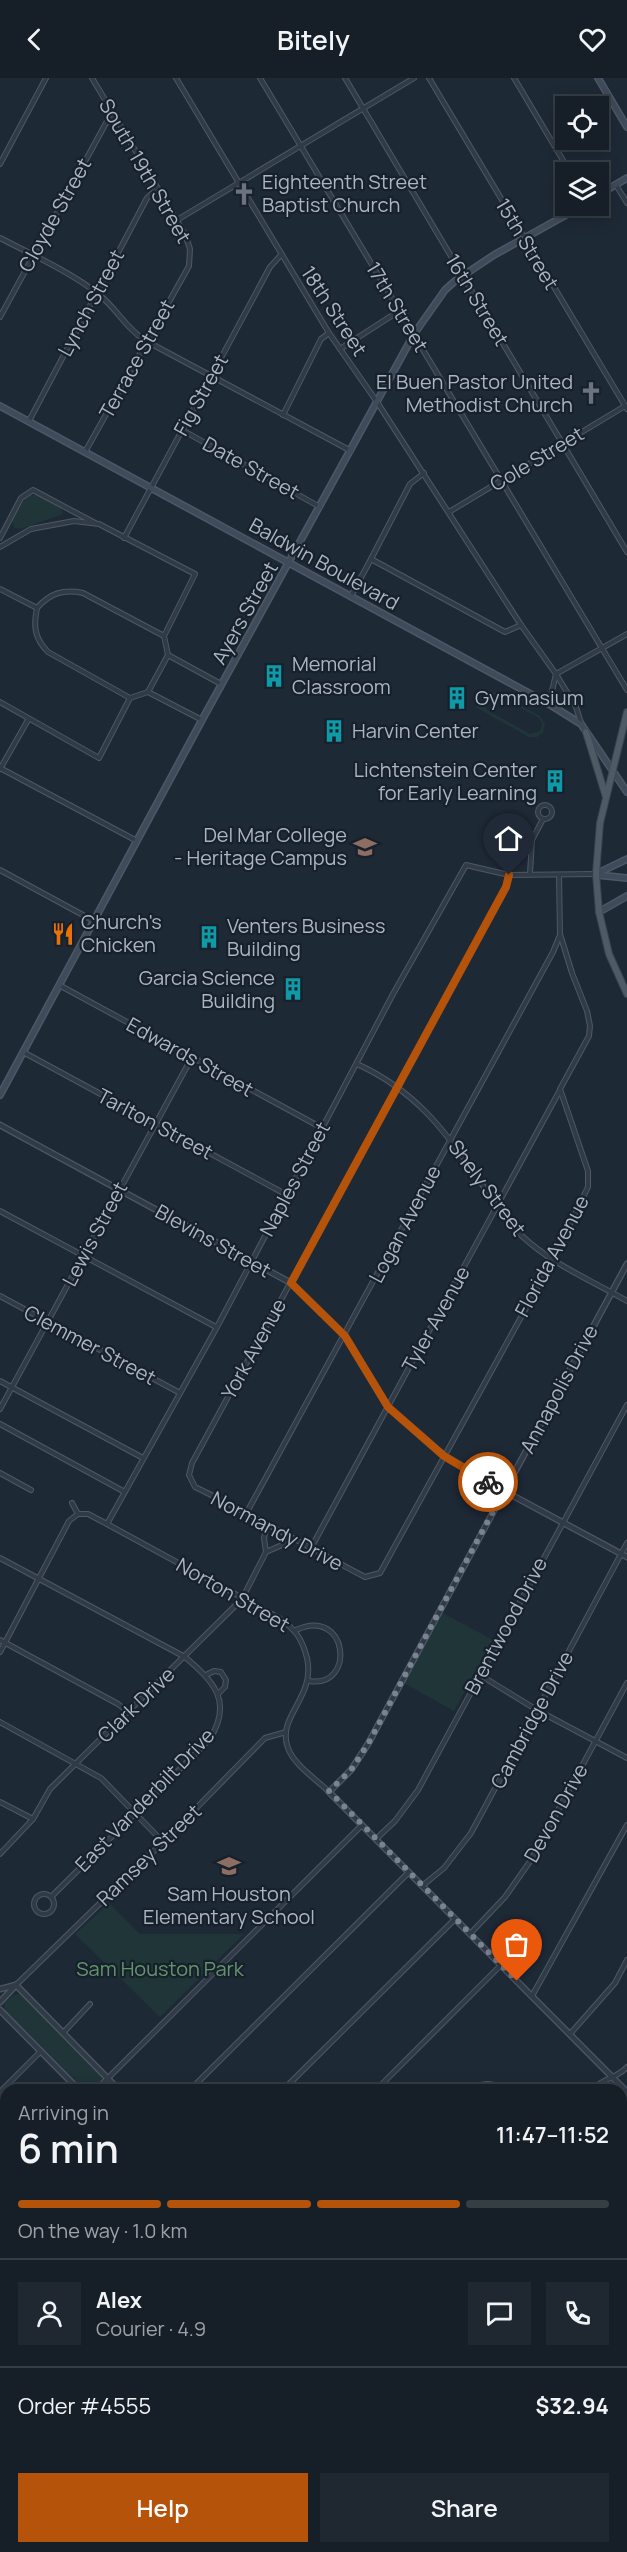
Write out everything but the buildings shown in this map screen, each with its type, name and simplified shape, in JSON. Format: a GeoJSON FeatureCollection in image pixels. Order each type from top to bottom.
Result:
{"type":"FeatureCollection","features":[{"type":"Feature","properties":{"kind":"main road"},"geometry":{"type":"LineString","coordinates":[[598,78],[627,127]]}},
{"type":"Feature","properties":{"kind":"main road"},"geometry":{"type":"LineString","coordinates":[[609,189],[627,178]]}},
{"type":"Feature","properties":{"kind":"main road","name":"Ayers Street"},"geometry":{"type":"LineString","coordinates":[[0,1095],[2,1086],[23,1052],[201,720],[291,562],[414,334],[445,290],[462,275],[564,216]]}},
{"type":"Feature","properties":{"kind":"main road","name":"Baldwin Boulevard"},"geometry":{"type":"LineString","coordinates":[[0,406],[549,704],[581,724],[614,771]]}},
{"type":"Feature","properties":{"kind":"main road"},"geometry":{"type":"LineString","coordinates":[[627,712],[600,823],[596,874],[599,912],[609,954],[624,982],[627,994]]}},
{"type":"Feature","properties":{"kind":"main road"},"geometry":{"type":"LineString","coordinates":[[586,732],[606,798]]}},
{"type":"Feature","properties":{"kind":"main road"},"geometry":{"type":"LineString","coordinates":[[614,771],[627,792]]}},
{"type":"Feature","properties":{"kind":"main road"},"geometry":{"type":"LineString","coordinates":[[596,874],[627,859]]}},
{"type":"Feature","properties":{"kind":"main road"},"geometry":{"type":"LineString","coordinates":[[596,874],[627,878]]}},
{"type":"Feature","properties":{"kind":"main road"},"geometry":{"type":"LineString","coordinates":[[599,912],[627,896]]}},
{"type":"Feature","properties":{"kind":"street"},"geometry":{"type":"LineString","coordinates":[[0,164],[46,78]]}},
{"type":"Feature","properties":{"kind":"street","name":"South 19th Street"},"geometry":{"type":"LineString","coordinates":[[92,78],[177,220],[190,249],[189,266]]}},
{"type":"Feature","properties":{"kind":"street","name":"18th Street"},"geometry":{"type":"LineString","coordinates":[[176,78],[280,256],[328,333],[377,402],[556,674],[576,707],[581,724]]}},
{"type":"Feature","properties":{"kind":"street","name":"17th Street"},"geometry":{"type":"LineString","coordinates":[[260,78],[627,690]]}},
{"type":"Feature","properties":{"kind":"street","name":"16th Street"},"geometry":{"type":"LineString","coordinates":[[345,78],[627,552]]}},
{"type":"Feature","properties":{"kind":"street"},"geometry":{"type":"LineString","coordinates":[[177,220],[414,78]]}},
{"type":"Feature","properties":{"kind":"street","name":"15th Street"},"geometry":{"type":"LineString","coordinates":[[429,78],[626,408]]}},
{"type":"Feature","properties":{"kind":"street"},"geometry":{"type":"LineString","coordinates":[[514,78],[564,162]]}},
{"type":"Feature","properties":{"kind":"street","name":"Cloyde Street"},"geometry":{"type":"LineString","coordinates":[[0,317],[105,123],[115,117]]}},
{"type":"Feature","properties":{"kind":"street"},"geometry":{"type":"LineString","coordinates":[[616,185],[627,204]]}},
{"type":"Feature","properties":{"kind":"street","name":"Lynch Street"},"geometry":{"type":"LineString","coordinates":[[29,421],[147,198],[157,189]]}},
{"type":"Feature","properties":{"kind":"street"},"geometry":{"type":"LineString","coordinates":[[0,238],[96,292],[111,306],[131,332],[351,452]]}},
{"type":"Feature","properties":{"kind":"street","name":"Fig Street"},"geometry":{"type":"LineString","coordinates":[[124,538],[270,267],[280,256]]}},
{"type":"Feature","properties":{"kind":"street","name":"Terrace Street"},"geometry":{"type":"LineString","coordinates":[[85,452],[189,266]]}},
{"type":"Feature","properties":{"kind":"street"},"geometry":{"type":"LineString","coordinates":[[340,349],[399,311]]}},
{"type":"Feature","properties":{"kind":"street"},"geometry":{"type":"LineString","coordinates":[[282,416],[321,339],[328,333]]}},
{"type":"Feature","properties":{"kind":"street","name":"Cole Street"},"geometry":{"type":"LineString","coordinates":[[449,512],[626,408]]}},
{"type":"Feature","properties":{"kind":"street","name":"Date Street"},"geometry":{"type":"LineString","coordinates":[[182,430],[320,507]]}},
{"type":"Feature","properties":{"kind":"street"},"geometry":{"type":"LineString","coordinates":[[351,597],[410,484],[424,473]]}},
{"type":"Feature","properties":{"kind":"street"},"geometry":{"type":"LineString","coordinates":[[0,538],[21,498],[33,490],[195,574],[164,636],[168,655],[148,692],[129,698],[99,758],[28,720],[0,702]]}},
{"type":"Feature","properties":{"kind":"street"},"geometry":{"type":"LineString","coordinates":[[0,547],[31,529],[54,523],[74,521],[99,524]]}},
{"type":"Feature","properties":{"kind":"street"},"geometry":{"type":"LineString","coordinates":[[371,559],[505,632],[521,624]]}},
{"type":"Feature","properties":{"kind":"street"},"geometry":{"type":"LineString","coordinates":[[0,589],[37,608]]}},
{"type":"Feature","properties":{"kind":"street"},"geometry":{"type":"LineString","coordinates":[[129,698],[48,652],[39,643],[34,632],[37,608],[56,592],[69,590],[83,593],[164,636]]}},
{"type":"Feature","properties":{"kind":"street"},"geometry":{"type":"LineString","coordinates":[[549,704],[556,674],[627,634]]}},
{"type":"Feature","properties":{"kind":"street"},"geometry":{"type":"LineString","coordinates":[[168,655],[222,684]]}},
{"type":"Feature","properties":{"kind":"street"},"geometry":{"type":"LineString","coordinates":[[148,692],[201,720]]}},
{"type":"Feature","properties":{"kind":"street"},"geometry":{"type":"LineString","coordinates":[[28,720],[0,769],[137,842]]}},
{"type":"Feature","properties":{"kind":"street"},"geometry":{"type":"LineString","coordinates":[[531,873],[532,840],[543,819]]}},
{"type":"Feature","properties":{"kind":"street","name":"Naples Street"},"geometry":{"type":"LineString","coordinates":[[107,1524],[123,1491],[217,1327],[393,994],[466,865],[509,875]]}},
{"type":"Feature","properties":{"kind":"street"},"geometry":{"type":"LineString","coordinates":[[0,870],[94,921]]}},
{"type":"Feature","properties":{"kind":"street"},"geometry":{"type":"LineString","coordinates":[[509,875],[596,874]]}},
{"type":"Feature","properties":{"kind":"street","name":"York Avenue"},"geometry":{"type":"LineString","coordinates":[[189,1475],[192,1463],[396,1085],[506,887],[509,875]]}},
{"type":"Feature","properties":{"kind":"street"},"geometry":{"type":"LineString","coordinates":[[559,875],[560,934],[590,1026],[589,1036],[560,1089]]}},
{"type":"Feature","properties":{"kind":"street","name":"Logan Avenue"},"geometry":{"type":"LineString","coordinates":[[247,1512],[553,952],[560,934]]}},
{"type":"Feature","properties":{"kind":"street","name":"Edwards Street"},"geometry":{"type":"LineString","coordinates":[[59,985],[190,1059],[322,1129]]}},
{"type":"Feature","properties":{"kind":"street","name":"Tarlton Street"},"geometry":{"type":"LineString","coordinates":[[23,1052],[287,1195]]}},
{"type":"Feature","properties":{"kind":"street","name":"Lewis Street"},"geometry":{"type":"LineString","coordinates":[[0,1409],[190,1059]]}},
{"type":"Feature","properties":{"kind":"street","name":"Shely Street"},"geometry":{"type":"LineString","coordinates":[[357,1064],[396,1085],[421,1105],[451,1140],[521,1236],[552,1261],[627,1301]]}},
{"type":"Feature","properties":{"kind":"street","name":"Tyler Avenue"},"geometry":{"type":"LineString","coordinates":[[311,1548],[560,1089]]}},
{"type":"Feature","properties":{"kind":"street","name":"Florida Avenue"},"geometry":{"type":"LineString","coordinates":[[372,1577],[380,1574],[552,1261],[588,1187],[588,1170],[560,1089]]}},
{"type":"Feature","properties":{"kind":"street","name":"Blevins Street"},"geometry":{"type":"LineString","coordinates":[[0,1125],[291,1283],[345,1336],[388,1407],[444,1456],[627,1557]]}},
{"type":"Feature","properties":{"kind":"street"},"geometry":{"type":"LineString","coordinates":[[0,1211],[217,1327]]}},
{"type":"Feature","properties":{"kind":"street","name":"Annapolis Drive"},"geometry":{"type":"LineString","coordinates":[[329,1791],[351,1770],[368,1744],[627,1264]]}},
{"type":"Feature","properties":{"kind":"street","name":"Clemmer Street"},"geometry":{"type":"LineString","coordinates":[[0,1296],[180,1393]]}},
{"type":"Feature","properties":{"kind":"street"},"geometry":{"type":"LineString","coordinates":[[0,1381],[142,1458]]}},
{"type":"Feature","properties":{"kind":"street","name":"Brentwood Drive"},"geometry":{"type":"LineString","coordinates":[[376,1839],[395,1821],[418,1790],[627,1405]]}},
{"type":"Feature","properties":{"kind":"street"},"geometry":{"type":"LineString","coordinates":[[0,1424],[123,1491]]}},
{"type":"Feature","properties":{"kind":"street"},"geometry":{"type":"LineString","coordinates":[[0,1473],[31,1490]]}},
{"type":"Feature","properties":{"kind":"street","name":"Normandy Drive"},"geometry":{"type":"LineString","coordinates":[[189,1475],[195,1487],[247,1512],[365,1577],[372,1577]]}},
{"type":"Feature","properties":{"kind":"street"},"geometry":{"type":"LineString","coordinates":[[0,1652],[2,1642],[40,1580],[69,1521],[78,1514],[72,1503]]}},
{"type":"Feature","properties":{"kind":"street","name":"Norton Street"},"geometry":{"type":"LineString","coordinates":[[78,1514],[88,1514],[107,1524],[279,1618],[296,1630],[305,1650],[309,1681]]}},
{"type":"Feature","properties":{"kind":"street","name":"Clark Drive"},"geometry":{"type":"LineString","coordinates":[[0,1854],[33,1820],[51,1789],[242,1599],[266,1552],[264,1538],[267,1525]]}},
{"type":"Feature","properties":{"kind":"street"},"geometry":{"type":"LineString","coordinates":[[266,1552],[282,1545],[290,1537]]}},
{"type":"Feature","properties":{"kind":"street","name":"Cambridge Drive"},"geometry":{"type":"LineString","coordinates":[[422,1886],[444,1868],[471,1833],[627,1543]]}},
{"type":"Feature","properties":{"kind":"street","name":"East Vanderbilt Drive"},"geometry":{"type":"LineString","coordinates":[[0,1558],[185,1657],[206,1675],[218,1695],[220,1714],[218,1726],[210,1739],[51,1897]]}},
{"type":"Feature","properties":{"kind":"street"},"geometry":{"type":"LineString","coordinates":[[296,1630],[308,1624],[330,1629],[339,1645],[341,1656],[333,1675],[318,1683],[309,1681],[288,1722],[286,1732],[288,1750],[620,2084]]}},
{"type":"Feature","properties":{"kind":"street"},"geometry":{"type":"LineString","coordinates":[[2,1642],[118,1704],[128,1712]]}},
{"type":"Feature","properties":{"kind":"street","name":"East Vanderbilt Drive"},"geometry":{"type":"LineString","coordinates":[[206,1675],[214,1671],[221,1672],[226,1680],[225,1687],[218,1695]]}},
{"type":"Feature","properties":{"kind":"street"},"geometry":{"type":"LineString","coordinates":[[480,1675],[537,1710],[627,1758]]}},
{"type":"Feature","properties":{"kind":"street","name":"Devon Drive"},"geometry":{"type":"LineString","coordinates":[[470,1934],[505,1897],[531,1860],[627,1683]]}},
{"type":"Feature","properties":{"kind":"street"},"geometry":{"type":"LineString","coordinates":[[0,1722],[101,1778],[164,1842]]}},
{"type":"Feature","properties":{"kind":"street","name":"Ramsey Street"},"geometry":{"type":"LineString","coordinates":[[0,2002],[164,1842],[265,1738],[286,1732]]}},
{"type":"Feature","properties":{"kind":"street"},"geometry":{"type":"LineString","coordinates":[[0,1802],[33,1820]]}},
{"type":"Feature","properties":{"kind":"street"},"geometry":{"type":"LineString","coordinates":[[102,2084],[362,1825]]}},
{"type":"Feature","properties":{"kind":"street"},"geometry":{"type":"LineString","coordinates":[[532,1996],[627,1825]]}},
{"type":"Feature","properties":{"kind":"street"},"geometry":{"type":"LineString","coordinates":[[196,2084],[409,1872]]}},
{"type":"Feature","properties":{"kind":"street"},"geometry":{"type":"LineString","coordinates":[[46,1894],[51,1897],[53,1904],[50,1912],[37,1911],[34,1903],[38,1896],[46,1894]]}},
{"type":"Feature","properties":{"kind":"street"},"geometry":{"type":"LineString","coordinates":[[289,2084],[455,1919]]}},
{"type":"Feature","properties":{"kind":"street"},"geometry":{"type":"LineString","coordinates":[[570,2034],[615,1983],[627,1960]]}},
{"type":"Feature","properties":{"kind":"street"},"geometry":{"type":"LineString","coordinates":[[382,2084],[501,1965]]}},
{"type":"Feature","properties":{"kind":"street"},"geometry":{"type":"LineString","coordinates":[[0,1989],[16,1986],[114,2084]]}},
{"type":"Feature","properties":{"kind":"street"},"geometry":{"type":"LineString","coordinates":[[63,2033],[90,2004]]}},
{"type":"Feature","properties":{"kind":"street"},"geometry":{"type":"LineString","coordinates":[[0,2010],[73,2084]]}},
{"type":"Feature","properties":{"kind":"street"},"geometry":{"type":"LineString","coordinates":[[8,2084],[41,2051]]}},
{"type":"Feature","properties":{"kind":"street"},"geometry":{"type":"LineString","coordinates":[[598,2084],[602,2080],[622,2073],[627,2067]]}},
{"type":"Feature","properties":{"kind":"green space"},"geometry":{"type":"Polygon","coordinates":[[[29,495],[39,495],[61,507],[63,514],[21,529],[14,528],[12,520],[29,495]]]}},
{"type":"Feature","properties":{"kind":"green space"},"geometry":{"type":"Polygon","coordinates":[[[491,692],[498,693],[540,716],[545,724],[543,733],[537,737],[529,737],[475,707],[477,705],[481,707],[482,698],[491,692]],[[490,694],[483,701],[487,710],[530,734],[540,731],[542,724],[539,718],[497,695],[490,694]]]}},
{"type":"Feature","properties":{"kind":"green space"},"geometry":{"type":"Polygon","coordinates":[[[443,1613],[493,1640],[454,1711],[404,1683],[443,1613]]]}},
{"type":"Feature","properties":{"kind":"green space","name":"Sam Houston Park"},"geometry":{"type":"Polygon","coordinates":[[[109,1903],[140,1934],[244,1934],[160,2017],[75,1934],[109,1903]]]}},
{"type":"Feature","properties":{"kind":"green space"},"geometry":{"type":"Polygon","coordinates":[[[18,1994],[22,1996],[110,2084],[78,2084],[4,2010],[5,2002],[18,1994]]]}},
{"type":"Feature","properties":{"kind":"way so far"},"geometry":{"type":"LineString","coordinates":[[488,1482],[504,1491],[368,1744],[351,1770],[329,1791],[517,1981]]}},
{"type":"Feature","properties":{"kind":"place","name":"Eighteenth Street Baptist Church"},"geometry":{"type":"Point","coordinates":[244,194]}},
{"type":"Feature","properties":{"kind":"place","name":"El Buen Pastor United Methodist Church"},"geometry":{"type":"Point","coordinates":[591,393]}},
{"type":"Feature","properties":{"kind":"place","name":"Memorial Classroom"},"geometry":{"type":"Point","coordinates":[274,676]}},
{"type":"Feature","properties":{"kind":"place","name":"Gymnasium"},"geometry":{"type":"Point","coordinates":[457,698]}},
{"type":"Feature","properties":{"kind":"place","name":"Harvin Center"},"geometry":{"type":"Point","coordinates":[334,731]}},
{"type":"Feature","properties":{"kind":"place","name":"Lichtenstein Center for Early Learning"},"geometry":{"type":"Point","coordinates":[555,781]}},
{"type":"Feature","properties":{"kind":"place","name":"Del Mar College - Heritage Campus"},"geometry":{"type":"Point","coordinates":[365,847]}},
{"type":"Feature","properties":{"kind":"place","name":"Church's Chicken"},"geometry":{"type":"Point","coordinates":[63,934]}},
{"type":"Feature","properties":{"kind":"place","name":"Venters Business Building"},"geometry":{"type":"Point","coordinates":[209,937]}},
{"type":"Feature","properties":{"kind":"place","name":"Garcia Science Building"},"geometry":{"type":"Point","coordinates":[293,989]}},
{"type":"Feature","properties":{"kind":"place","name":"Sam Houston Elementary School"},"geometry":{"type":"Point","coordinates":[229,1866]}},
{"type":"Feature","properties":{"kind":"route"},"geometry":{"type":"LineString","coordinates":[[488,1482],[444,1456],[388,1407],[345,1336],[291,1283],[396,1085],[506,887],[509,875]]}}]}
